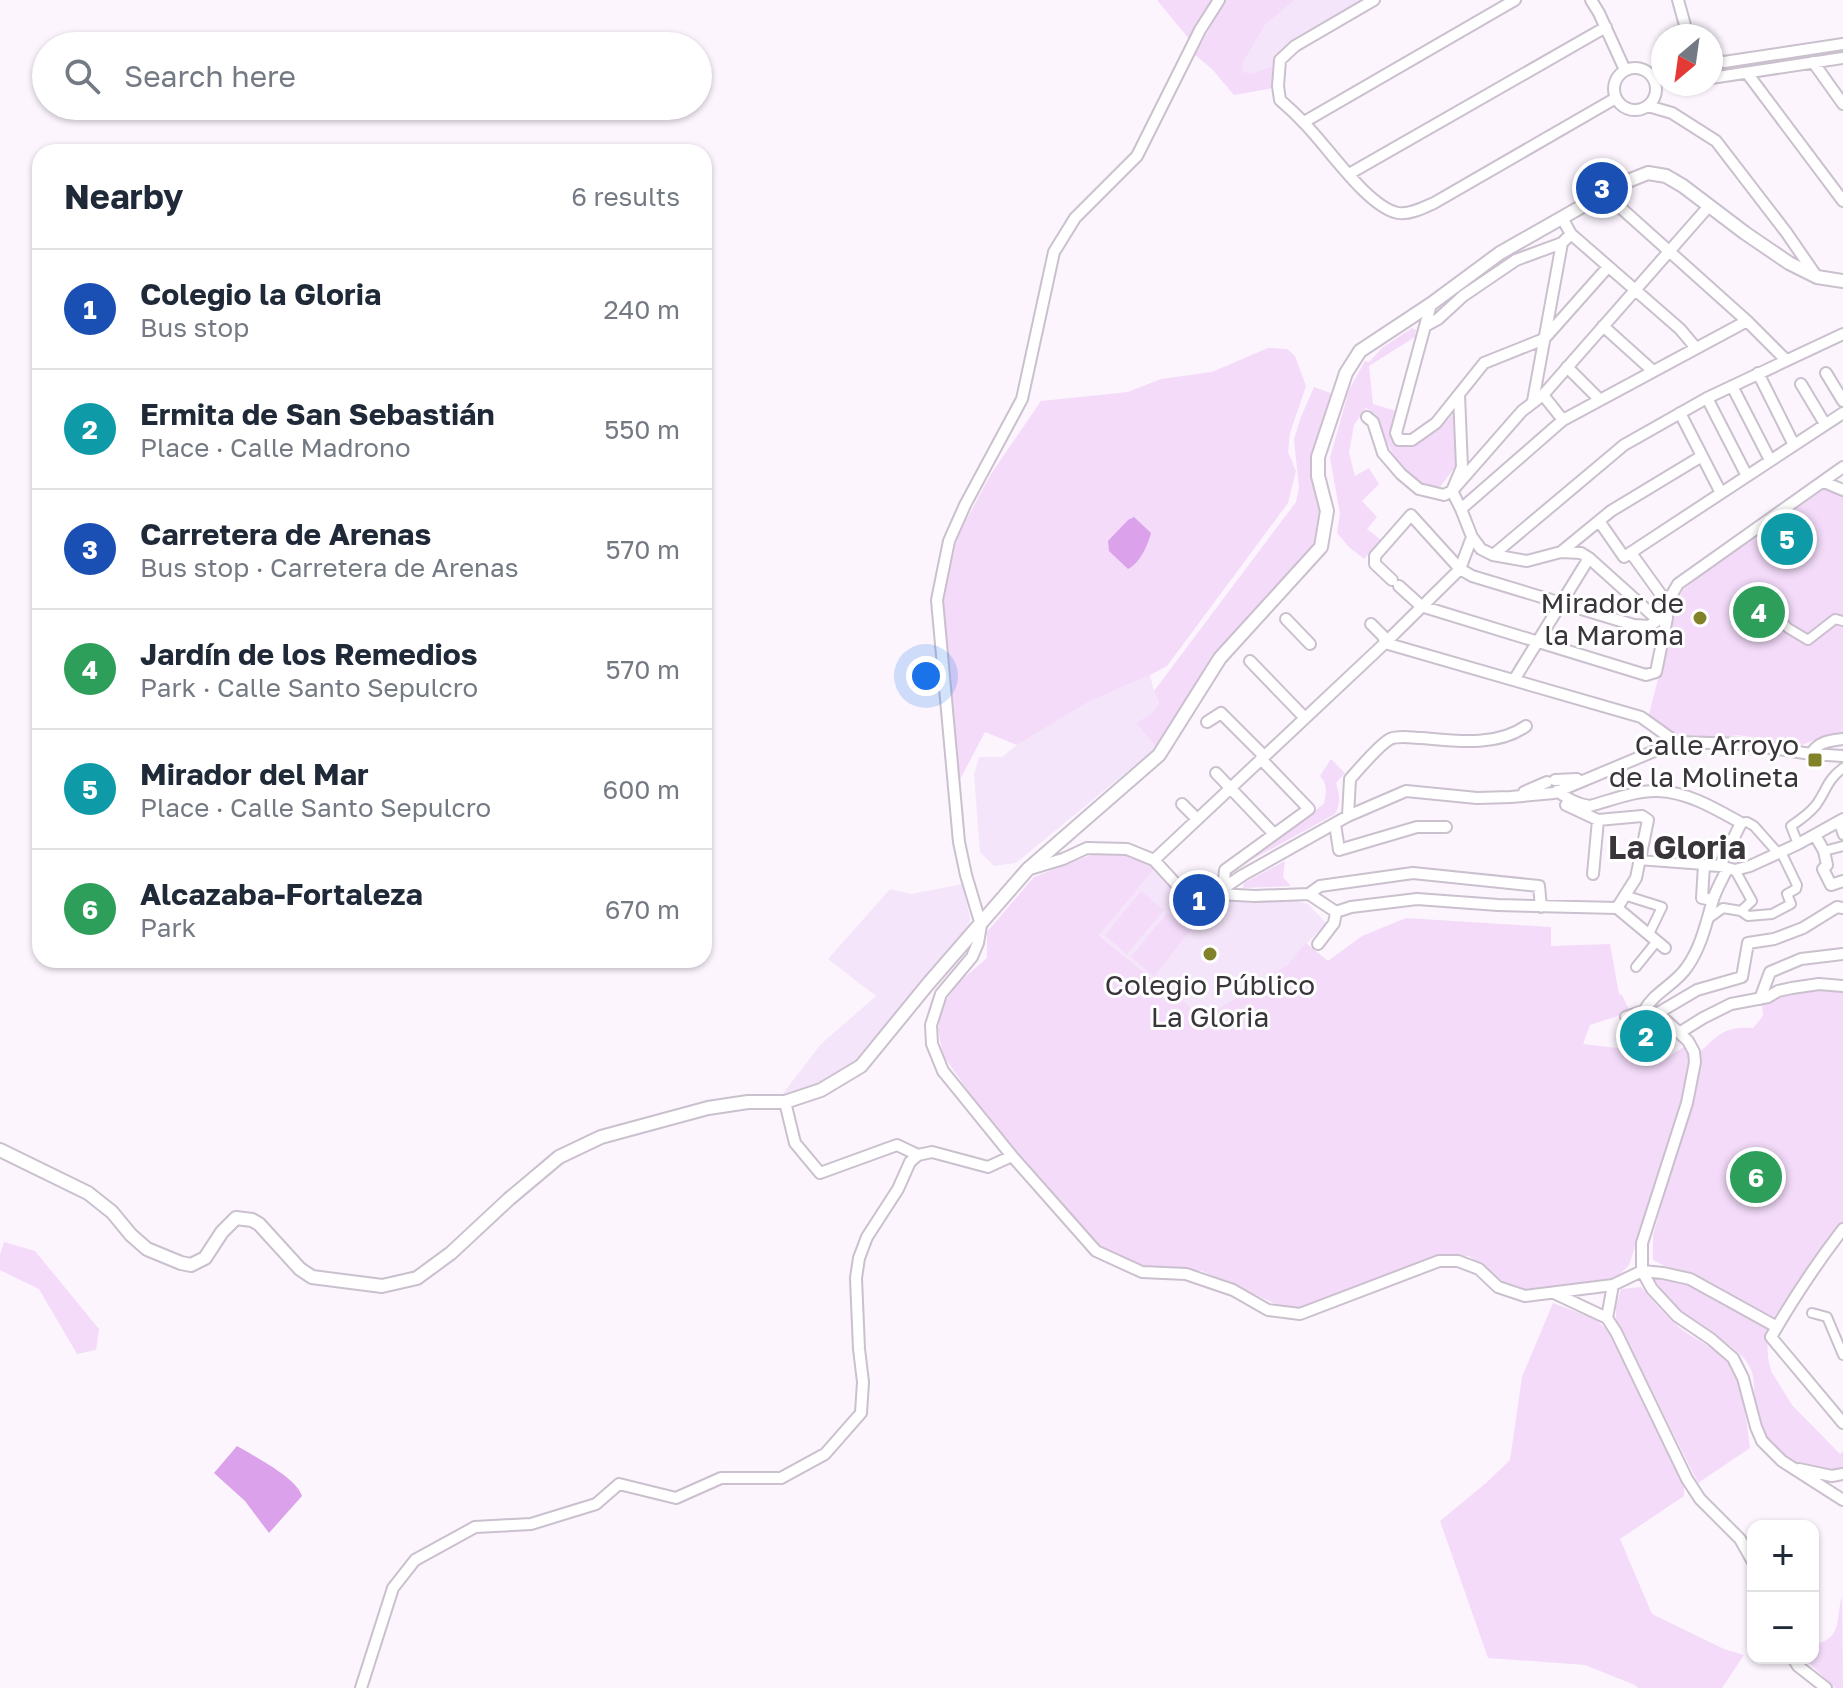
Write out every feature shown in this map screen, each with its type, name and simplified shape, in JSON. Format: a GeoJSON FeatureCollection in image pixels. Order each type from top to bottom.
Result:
{"type":"FeatureCollection","features":[{"type":"Feature","properties":{"kind":"street"},"geometry":{"type":"LineString","coordinates":[[1219,0],[1200,30],[1137,156],[1075,218],[1054,252],[1022,399],[949,541],[937,600],[959,842],[981,925],[972,957],[941,994],[931,1025],[932,1044],[943,1071],[1012,1156],[1096,1251],[1142,1272],[1199,1277],[1233,1290],[1268,1310],[1300,1314],[1439,1261],[1458,1261],[1479,1269],[1498,1287],[1525,1296],[1613,1285],[1642,1271],[1690,1279],[1777,1327]]}},
{"type":"Feature","properties":{"kind":"street"},"geometry":{"type":"LineString","coordinates":[[1374,0],[1295,46],[1280,60],[1278,86],[1280,100],[1385,209],[1400,214],[1441,199],[1616,98]]}},
{"type":"Feature","properties":{"kind":"street"},"geometry":{"type":"LineString","coordinates":[[1304,122],[1515,0]]}},
{"type":"Feature","properties":{"kind":"street"},"geometry":{"type":"LineString","coordinates":[[1591,0],[1625,70]]}},
{"type":"Feature","properties":{"kind":"street"},"geometry":{"type":"LineString","coordinates":[[1678,0],[1685,24]]}},
{"type":"Feature","properties":{"kind":"street"},"geometry":{"type":"LineString","coordinates":[[1349,174],[1606,27]]}},
{"type":"Feature","properties":{"kind":"street"},"geometry":{"type":"LineString","coordinates":[[1723,62],[1843,44]]}},
{"type":"Feature","properties":{"kind":"street"},"geometry":{"type":"LineString","coordinates":[[1723,76],[1843,58]]}},
{"type":"Feature","properties":{"kind":"street"},"geometry":{"type":"LineString","coordinates":[[1813,62],[1843,104]]}},
{"type":"Feature","properties":{"kind":"street"},"geometry":{"type":"LineString","coordinates":[[1651,75],[1646,70],[1625,70],[1616,80],[1616,98],[1625,107],[1634,110],[1648,106],[1672,113],[1716,141],[1817,277]]}},
{"type":"Feature","properties":{"kind":"street"},"geometry":{"type":"LineString","coordinates":[[1747,73],[1843,201]]}},
{"type":"Feature","properties":{"kind":"street"},"geometry":{"type":"LineString","coordinates":[[1648,106],[1656,96]]}},
{"type":"Feature","properties":{"kind":"street"},"geometry":{"type":"LineString","coordinates":[[0,1150],[88,1193],[112,1212],[147,1249],[181,1263],[191,1265],[205,1258],[222,1232],[236,1218],[259,1224],[300,1269],[312,1277],[382,1286],[417,1278],[451,1253],[559,1157],[601,1137],[708,1108],[748,1102],[785,1102],[821,1090],[861,1066],[1028,869],[1159,755],[1220,658],[1321,547],[1327,511],[1318,476],[1318,457],[1346,373],[1360,351],[1500,253],[1623,183],[1648,173],[1666,176],[1683,186],[1784,260],[1817,277],[1843,281]]}},
{"type":"Feature","properties":{"kind":"street"},"geometry":{"type":"LineString","coordinates":[[1606,193],[1786,360]]}},
{"type":"Feature","properties":{"kind":"street"},"geometry":{"type":"LineString","coordinates":[[1367,417],[1373,422],[1383,453],[1401,474],[1419,489],[1444,495],[1452,491],[1709,206]]}},
{"type":"Feature","properties":{"kind":"street"},"geometry":{"type":"LineString","coordinates":[[1538,398],[1544,339],[1567,238],[1562,218]]}},
{"type":"Feature","properties":{"kind":"street"},"geometry":{"type":"LineString","coordinates":[[1567,238],[1635,289],[1680,329],[1696,348]]}},
{"type":"Feature","properties":{"kind":"street"},"geometry":{"type":"LineString","coordinates":[[1425,326],[1516,260],[1567,238]]}},
{"type":"Feature","properties":{"kind":"street"},"geometry":{"type":"LineString","coordinates":[[1431,304],[1396,433],[1399,440],[1412,440],[1436,423],[1484,363],[1544,339],[1608,267]]}},
{"type":"Feature","properties":{"kind":"street"},"geometry":{"type":"LineString","coordinates":[[1461,509],[1563,420],[1747,321]]}},
{"type":"Feature","properties":{"kind":"street"},"geometry":{"type":"LineString","coordinates":[[1603,326],[1653,371]]}},
{"type":"Feature","properties":{"kind":"street"},"geometry":{"type":"LineString","coordinates":[[1493,555],[1624,445],[1758,373],[1842,339]]}},
{"type":"Feature","properties":{"kind":"street"},"geometry":{"type":"LineString","coordinates":[[1567,367],[1600,400]]}},
{"type":"Feature","properties":{"kind":"street"},"geometry":{"type":"LineString","coordinates":[[1758,373],[1794,445]]}},
{"type":"Feature","properties":{"kind":"street"},"geometry":{"type":"LineString","coordinates":[[1826,373],[1843,401]]}},
{"type":"Feature","properties":{"kind":"street"},"geometry":{"type":"LineString","coordinates":[[1801,384],[1825,424]]}},
{"type":"Feature","properties":{"kind":"street"},"geometry":{"type":"LineString","coordinates":[[1732,386],[1770,460]]}},
{"type":"Feature","properties":{"kind":"street"},"geometry":{"type":"LineString","coordinates":[[1459,395],[1462,467],[1452,491],[1472,537],[1481,549],[1493,555],[1527,561],[1561,552],[1581,553],[1663,619]]}},
{"type":"Feature","properties":{"kind":"street"},"geometry":{"type":"LineString","coordinates":[[1538,398],[1563,420]]}},
{"type":"Feature","properties":{"kind":"street"},"geometry":{"type":"LineString","coordinates":[[1707,398],[1747,476]]}},
{"type":"Feature","properties":{"kind":"street"},"geometry":{"type":"LineString","coordinates":[[1680,413],[1721,493]]}},
{"type":"Feature","properties":{"kind":"street"},"geometry":{"type":"LineString","coordinates":[[1599,521],[1624,557],[1825,424],[1841,417]]}},
{"type":"Feature","properties":{"kind":"street"},"geometry":{"type":"LineString","coordinates":[[1561,552],[1611,511],[1702,456]]}},
{"type":"Feature","properties":{"kind":"street"},"geometry":{"type":"LineString","coordinates":[[1663,619],[1649,626],[1634,625],[1472,576],[1460,569],[1411,515],[1375,556],[1375,564],[1421,606],[1646,675],[1656,672],[1667,603],[1678,584],[1843,467]]}},
{"type":"Feature","properties":{"kind":"street"},"geometry":{"type":"LineString","coordinates":[[1824,482],[1843,490]]}},
{"type":"Feature","properties":{"kind":"street"},"geometry":{"type":"LineString","coordinates":[[1154,860],[1460,569],[1472,537]]}},
{"type":"Feature","properties":{"kind":"street"},"geometry":{"type":"LineString","coordinates":[[1631,553],[1667,603]]}},
{"type":"Feature","properties":{"kind":"street"},"geometry":{"type":"LineString","coordinates":[[1514,680],[1589,558]]}},
{"type":"Feature","properties":{"kind":"street"},"geometry":{"type":"LineString","coordinates":[[1777,616],[1788,628],[1808,640],[1835,619],[1843,621]]}},
{"type":"Feature","properties":{"kind":"street"},"geometry":{"type":"LineString","coordinates":[[1286,619],[1310,644]]}},
{"type":"Feature","properties":{"kind":"street"},"geometry":{"type":"LineString","coordinates":[[1371,624],[1383,636],[1385,643]]}},
{"type":"Feature","properties":{"kind":"street"},"geometry":{"type":"LineString","coordinates":[[1385,643],[1641,717],[1676,742]]}},
{"type":"Feature","properties":{"kind":"street"},"geometry":{"type":"LineString","coordinates":[[1250,661],[1305,718]]}},
{"type":"Feature","properties":{"kind":"street"},"geometry":{"type":"LineString","coordinates":[[1207,722],[1221,713],[1261,753],[1262,760],[1309,809],[1225,870],[1219,891]]}},
{"type":"Feature","properties":{"kind":"street"},"geometry":{"type":"LineString","coordinates":[[1348,816],[1350,779],[1389,739],[1487,740],[1516,734],[1526,726]]}},
{"type":"Feature","properties":{"kind":"street"},"geometry":{"type":"LineString","coordinates":[[1811,754],[1825,741],[1843,739]]}},
{"type":"Feature","properties":{"kind":"street"},"geometry":{"type":"LineString","coordinates":[[1219,891],[1348,816],[1406,791],[1477,798],[1511,797],[1598,775],[1676,742],[1745,744],[1843,756]]}},
{"type":"Feature","properties":{"kind":"street"},"geometry":{"type":"LineString","coordinates":[[1798,844],[1791,826],[1818,803],[1832,777],[1843,768]]}},
{"type":"Feature","properties":{"kind":"street"},"geometry":{"type":"LineString","coordinates":[[1216,773],[1274,834]]}},
{"type":"Feature","properties":{"kind":"street"},"geometry":{"type":"LineString","coordinates":[[1552,788],[1563,803],[1598,820],[1642,816],[1648,820],[1636,878],[1617,908]]}},
{"type":"Feature","properties":{"kind":"street"},"geometry":{"type":"LineString","coordinates":[[1552,788],[1568,799],[1590,806],[1637,793],[1658,791],[1687,796],[1741,823],[1754,826],[1779,852],[1797,885],[1787,894],[1791,904],[1772,914],[1748,916],[1741,911],[1723,908],[1709,918]]}},
{"type":"Feature","properties":{"kind":"street"},"geometry":{"type":"LineString","coordinates":[[1182,804],[1197,819]]}},
{"type":"Feature","properties":{"kind":"street"},"geometry":{"type":"LineString","coordinates":[[1593,874],[1598,820]]}},
{"type":"Feature","properties":{"kind":"street"},"geometry":{"type":"LineString","coordinates":[[1638,860],[1727,868],[1750,866],[1840,820],[1843,835]]}},
{"type":"Feature","properties":{"kind":"street"},"geometry":{"type":"LineString","coordinates":[[1644,1011],[1653,997],[1672,984],[1688,967],[1709,918],[1712,900],[1727,868],[1741,823]]}},
{"type":"Feature","properties":{"kind":"street"},"geometry":{"type":"LineString","coordinates":[[1335,824],[1339,850],[1417,827],[1446,827]]}},
{"type":"Feature","properties":{"kind":"street"},"geometry":{"type":"LineString","coordinates":[[1815,835],[1824,851],[1827,865],[1823,869],[1831,885],[1842,883]]}},
{"type":"Feature","properties":{"kind":"street"},"geometry":{"type":"LineString","coordinates":[[1824,851],[1843,846]]}},
{"type":"Feature","properties":{"kind":"street"},"geometry":{"type":"LineString","coordinates":[[1028,869],[1087,848],[1127,849],[1154,860],[1176,884],[1188,890],[1255,896],[1309,894],[1320,886],[1413,873],[1539,886],[1541,907]]}},
{"type":"Feature","properties":{"kind":"street"},"geometry":{"type":"LineString","coordinates":[[1704,865],[1702,898],[1712,900]]}},
{"type":"Feature","properties":{"kind":"street"},"geometry":{"type":"LineString","coordinates":[[1727,868],[1752,901],[1741,911]]}},
{"type":"Feature","properties":{"kind":"street"},"geometry":{"type":"LineString","coordinates":[[1309,894],[1336,912]]}},
{"type":"Feature","properties":{"kind":"street"},"geometry":{"type":"LineString","coordinates":[[1624,895],[1662,907],[1657,941],[1636,967]]}},
{"type":"Feature","properties":{"kind":"street"},"geometry":{"type":"LineString","coordinates":[[1336,912],[1351,907],[1417,899],[1541,907],[1617,908],[1657,941]]}},
{"type":"Feature","properties":{"kind":"street"},"geometry":{"type":"LineString","coordinates":[[1658,1013],[1697,990],[1742,977],[1748,943],[1774,939],[1803,928],[1837,907],[1843,908]]}},
{"type":"Feature","properties":{"kind":"street"},"geometry":{"type":"LineString","coordinates":[[1318,944],[1334,923],[1336,912]]}},
{"type":"Feature","properties":{"kind":"street"},"geometry":{"type":"LineString","coordinates":[[1760,999],[1770,972],[1801,959],[1843,954]]}},
{"type":"Feature","properties":{"kind":"street"},"geometry":{"type":"LineString","coordinates":[[1679,1033],[1723,1007],[1792,988],[1819,984],[1843,986]]}},
{"type":"Feature","properties":{"kind":"street"},"geometry":{"type":"LineString","coordinates":[[1626,1017],[1644,1011],[1658,1013],[1688,1041],[1694,1052],[1694,1072],[1687,1103],[1642,1243],[1642,1271],[1652,1289],[1677,1316],[1733,1358],[1743,1378],[1762,1441],[1782,1461],[1843,1500]]}},
{"type":"Feature","properties":{"kind":"street"},"geometry":{"type":"LineString","coordinates":[[785,1102],[795,1143],[820,1173],[897,1145],[918,1155]]}},
{"type":"Feature","properties":{"kind":"street"},"geometry":{"type":"LineString","coordinates":[[361,1688],[393,1588],[415,1560],[475,1527],[531,1524],[596,1504],[619,1484],[676,1498],[721,1478],[781,1478],[825,1454],[861,1413],[863,1382],[856,1278],[859,1258],[867,1237],[898,1189],[910,1162],[918,1155],[932,1152],[988,1167],[1012,1156]]}},
{"type":"Feature","properties":{"kind":"street"},"geometry":{"type":"LineString","coordinates":[[1843,1229],[1790,1302],[1771,1337],[1843,1423]]}},
{"type":"Feature","properties":{"kind":"street"},"geometry":{"type":"LineString","coordinates":[[1607,1318],[1613,1285]]}},
{"type":"Feature","properties":{"kind":"street"},"geometry":{"type":"LineString","coordinates":[[1554,1293],[1607,1318],[1687,1479],[1700,1499],[1740,1539],[1747,1551]]}},
{"type":"Feature","properties":{"kind":"street"},"geometry":{"type":"LineString","coordinates":[[1812,1313],[1827,1317],[1843,1355]]}},
{"type":"Feature","properties":{"kind":"street"},"geometry":{"type":"LineString","coordinates":[[1793,1468],[1832,1476],[1843,1474]]}},
{"type":"Feature","properties":{"kind":"street"},"geometry":{"type":"LineString","coordinates":[[1797,1664],[1826,1688]]}},
{"type":"Feature","properties":{"kind":"shaded area"},"geometry":{"type":"Polygon","coordinates":[[[1157,0],[1214,0],[1190,40],[1157,0]]]}},
{"type":"Feature","properties":{"kind":"shaded area"},"geometry":{"type":"Polygon","coordinates":[[[1225,0],[1295,0],[1265,25],[1242,64],[1243,72],[1252,74],[1272,66],[1274,88],[1234,95],[1195,55],[1225,0]]]}},
{"type":"Feature","properties":{"kind":"shaded area"},"geometry":{"type":"Polygon","coordinates":[[[1295,0],[1362,0],[1296,37],[1272,66],[1252,75],[1243,72],[1242,64],[1265,25],[1295,0]]]}},
{"type":"Feature","properties":{"kind":"shaded area"},"geometry":{"type":"Polygon","coordinates":[[[1412,328],[1416,330],[1415,337],[1369,366],[1373,404],[1396,411],[1393,434],[1401,446],[1423,440],[1453,414],[1458,416],[1457,464],[1440,487],[1416,479],[1391,451],[1377,415],[1366,408],[1354,425],[1349,453],[1355,476],[1369,468],[1379,484],[1362,501],[1377,517],[1367,529],[1381,540],[1364,559],[1337,533],[1340,514],[1330,458],[1349,390],[1365,361],[1369,362],[1382,348],[1412,328]]]}},
{"type":"Feature","properties":{"kind":"shaded area"},"geometry":{"type":"Polygon","coordinates":[[[1268,348],[1287,349],[1295,356],[1306,386],[1290,433],[1288,452],[1296,471],[1288,503],[1167,666],[1088,702],[1017,745],[985,732],[957,785],[943,607],[948,578],[958,535],[991,474],[1041,401],[1128,392],[1161,379],[1212,372],[1268,348]]]}},
{"type":"Feature","properties":{"kind":"shaded area"},"geometry":{"type":"Polygon","coordinates":[[[1314,387],[1339,396],[1318,457],[1327,511],[1321,547],[1220,658],[1161,752],[1136,723],[1150,715],[1159,702],[1154,691],[1296,502],[1299,488],[1294,439],[1314,387]]]}},
{"type":"Feature","properties":{"kind":"shaded area"},"geometry":{"type":"Polygon","coordinates":[[[1821,489],[1843,496],[1843,734],[1824,736],[1802,745],[1737,735],[1716,739],[1675,736],[1648,718],[1682,591],[1744,540],[1821,489]]]}},
{"type":"Feature","properties":{"kind":"shaded area"},"geometry":{"type":"Polygon","coordinates":[[[1134,517],[1151,533],[1140,558],[1128,569],[1109,551],[1108,541],[1134,517]]]}},
{"type":"Feature","properties":{"kind":"shaded area"},"geometry":{"type":"Polygon","coordinates":[[[1150,675],[1159,701],[1150,715],[1152,740],[1157,747],[1016,863],[994,866],[980,852],[974,775],[979,757],[1002,757],[1088,702],[1150,675]]]}},
{"type":"Feature","properties":{"kind":"shaded area"},"geometry":{"type":"Polygon","coordinates":[[[1331,759],[1345,773],[1336,783],[1339,799],[1335,814],[1233,870],[1324,804],[1325,785],[1320,776],[1331,759]]]}},
{"type":"Feature","properties":{"kind":"shaded area"},"geometry":{"type":"Polygon","coordinates":[[[1123,853],[1147,861],[1154,869],[1099,935],[1152,979],[1171,990],[1203,1019],[1287,965],[1306,943],[1328,961],[1362,936],[1406,918],[1551,927],[1551,946],[1610,944],[1619,994],[1630,1012],[1590,1025],[1583,1044],[1651,1052],[1658,1063],[1684,1047],[1690,1056],[1678,1119],[1629,1265],[1619,1275],[1609,1279],[1526,1291],[1511,1288],[1469,1256],[1444,1254],[1341,1296],[1298,1308],[1278,1305],[1202,1271],[1140,1267],[1100,1246],[980,1108],[943,1055],[938,1029],[941,1008],[958,983],[987,958],[987,932],[1034,877],[1091,855],[1123,853]]]}},
{"type":"Feature","properties":{"kind":"shaded area"},"geometry":{"type":"Polygon","coordinates":[[[1285,861],[1283,877],[1291,886],[1243,888],[1244,883],[1285,861]]]}},
{"type":"Feature","properties":{"kind":"shaded area","name":"Colegio Público La Gloria"},"geometry":{"type":"Polygon","coordinates":[[[1154,869],[1173,889],[1202,902],[1296,901],[1308,904],[1326,923],[1287,965],[1203,1020],[1171,990],[1152,979],[1099,934],[1154,869]]]}},
{"type":"Feature","properties":{"kind":"shaded area"},"geometry":{"type":"Polygon","coordinates":[[[963,884],[970,919],[968,932],[934,966],[858,1063],[817,1085],[781,1096],[821,1044],[876,996],[828,959],[890,889],[911,894],[963,884]]]}},
{"type":"Feature","properties":{"kind":"shaded area"},"geometry":{"type":"Polygon","coordinates":[[[1141,891],[1164,910],[1127,954],[1105,935],[1141,891]]]}},
{"type":"Feature","properties":{"kind":"shaded area"},"geometry":{"type":"Polygon","coordinates":[[[1167,913],[1190,931],[1154,976],[1131,957],[1167,913]]]}},
{"type":"Feature","properties":{"kind":"shaded area"},"geometry":{"type":"Polygon","coordinates":[[[1794,990],[1843,991],[1843,1221],[1773,1319],[1768,1330],[1768,1358],[1771,1371],[1792,1405],[1840,1454],[1843,1451],[1843,1472],[1806,1467],[1778,1451],[1760,1424],[1753,1378],[1747,1362],[1728,1344],[1681,1314],[1654,1279],[1671,1269],[1653,1260],[1653,1235],[1700,1071],[1701,1051],[1724,1032],[1753,1028],[1763,1016],[1762,1003],[1794,990]]]}},
{"type":"Feature","properties":{"kind":"shaded area"},"geometry":{"type":"Polygon","coordinates":[[[4,1242],[35,1251],[99,1329],[96,1350],[77,1354],[39,1289],[0,1270],[4,1242]]]}},
{"type":"Feature","properties":{"kind":"shaded area"},"geometry":{"type":"Polygon","coordinates":[[[1641,1287],[1678,1326],[1724,1358],[1734,1372],[1741,1393],[1750,1448],[1698,1483],[1616,1319],[1621,1289],[1641,1287]]]}},
{"type":"Feature","properties":{"kind":"shaded area"},"geometry":{"type":"Polygon","coordinates":[[[1553,1303],[1595,1319],[1607,1330],[1684,1482],[1684,1496],[1620,1539],[1652,1614],[1724,1649],[1744,1655],[1722,1688],[1638,1688],[1585,1665],[1488,1658],[1440,1521],[1510,1460],[1522,1377],[1553,1303]]]}},
{"type":"Feature","properties":{"kind":"shaded area"},"geometry":{"type":"Polygon","coordinates":[[[237,1446],[284,1475],[302,1496],[269,1533],[245,1501],[214,1473],[237,1446]]]}},
{"type":"Feature","properties":{"kind":"shaded area"},"geometry":{"type":"Polygon","coordinates":[[[1842,1596],[1843,1688],[1835,1688],[1810,1664],[1819,1664],[1819,1643],[1834,1633],[1842,1596]]]}},
{"type":"Feature","properties":{"kind":"place","name":"Carretera de Arenas"},"geometry":{"type":"Point","coordinates":[1602,188]}},
{"type":"Feature","properties":{"kind":"place","name":"Mirador del Mar"},"geometry":{"type":"Point","coordinates":[1787,539]}},
{"type":"Feature","properties":{"kind":"place","name":"Jardín de los Remedios"},"geometry":{"type":"Point","coordinates":[1759,612]}},
{"type":"Feature","properties":{"kind":"place","name":"Mirador de la Maroma"},"geometry":{"type":"Point","coordinates":[1700,618]}},
{"type":"Feature","properties":{"kind":"place","name":"Calle Arroyo de la Molineta"},"geometry":{"type":"Point","coordinates":[1815,760]}},
{"type":"Feature","properties":{"kind":"place","name":"Colegio la Gloria"},"geometry":{"type":"Point","coordinates":[1199,900]}},
{"type":"Feature","properties":{"kind":"place","name":"Colegio Público La Gloria"},"geometry":{"type":"Point","coordinates":[1210,954]}},
{"type":"Feature","properties":{"kind":"place","name":"Ermita de San Sebastián"},"geometry":{"type":"Point","coordinates":[1646,1036]}},
{"type":"Feature","properties":{"kind":"place","name":"Alcazaba-Fortaleza"},"geometry":{"type":"Point","coordinates":[1756,1177]}},
{"type":"Feature","properties":{"kind":"district","name":"La Gloria"},"geometry":{"type":"Point","coordinates":[1677,847]}}]}
